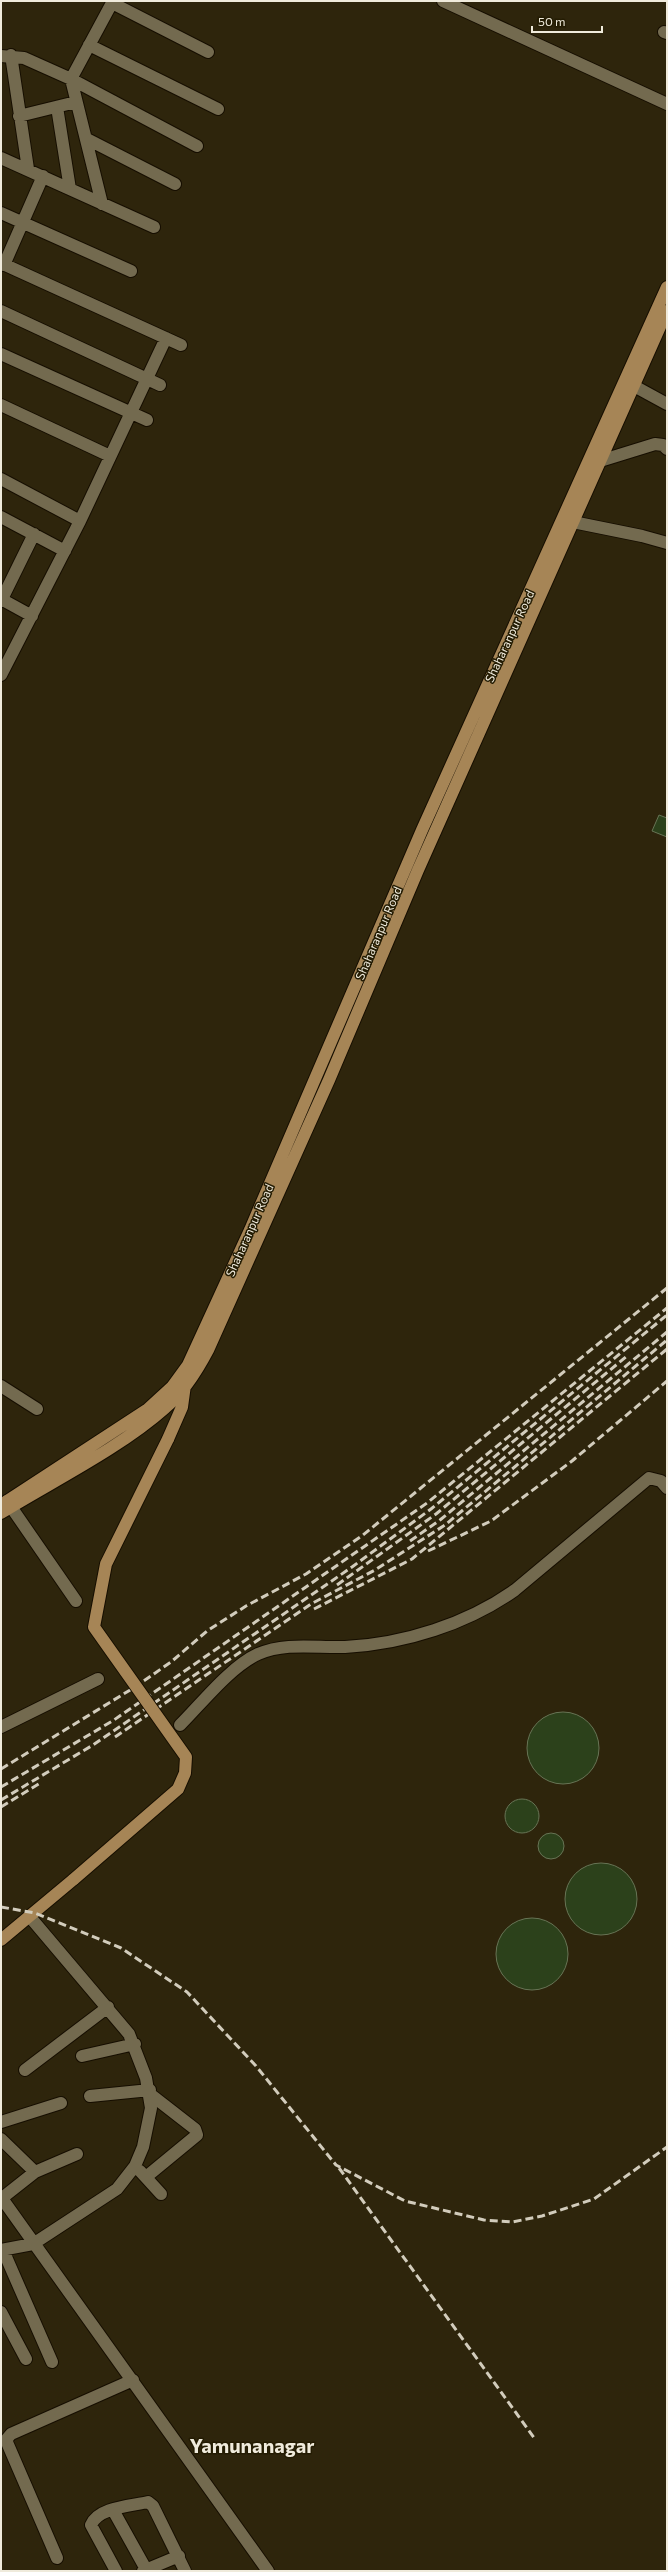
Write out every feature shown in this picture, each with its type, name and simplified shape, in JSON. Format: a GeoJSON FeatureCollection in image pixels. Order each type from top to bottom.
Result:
{"type":"FeatureCollection","features":[{"type":"Feature","properties":{"kind":"main road","name":"Shaharanpur Road"},"geometry":{"type":"LineString","coordinates":[[5,1506],[148,1408],[172,1387],[182,1381],[250,1230],[422,830],[568,521],[667,287]]}},
{"type":"Feature","properties":{"kind":"main road","name":"Shaharanpur Road"},"geometry":{"type":"LineString","coordinates":[[568,521],[600,461],[667,311]]}},
{"type":"Feature","properties":{"kind":"main road"},"geometry":{"type":"LineString","coordinates":[[1,1940],[30,1917],[178,1790],[186,1773],[186,1757],[94,1627],[106,1564],[168,1439],[182,1406],[182,1381]]}},
{"type":"Feature","properties":{"kind":"street"},"geometry":{"type":"LineString","coordinates":[[443,1],[667,104]]}},
{"type":"Feature","properties":{"kind":"street"},"geometry":{"type":"LineString","coordinates":[[102,204],[71,79],[112,2],[208,52]]}},
{"type":"Feature","properties":{"kind":"street"},"geometry":{"type":"LineString","coordinates":[[89,45],[218,109]]}},
{"type":"Feature","properties":{"kind":"street"},"geometry":{"type":"LineString","coordinates":[[28,169],[19,116],[6,55],[24,58],[71,79],[197,146]]}},
{"type":"Feature","properties":{"kind":"street"},"geometry":{"type":"LineString","coordinates":[[19,116],[76,102]]}},
{"type":"Feature","properties":{"kind":"street"},"geometry":{"type":"LineString","coordinates":[[57,107],[70,189]]}},
{"type":"Feature","properties":{"kind":"street"},"geometry":{"type":"LineString","coordinates":[[87,139],[175,184]]}},
{"type":"Feature","properties":{"kind":"street"},"geometry":{"type":"LineString","coordinates":[[1,158],[154,227]]}},
{"type":"Feature","properties":{"kind":"street"},"geometry":{"type":"LineString","coordinates":[[43,176],[3,264],[181,345]]}},
{"type":"Feature","properties":{"kind":"street"},"geometry":{"type":"LineString","coordinates":[[1,213],[131,271]]}},
{"type":"Feature","properties":{"kind":"street"},"geometry":{"type":"LineString","coordinates":[[1,311],[160,385]]}},
{"type":"Feature","properties":{"kind":"street"},"geometry":{"type":"LineString","coordinates":[[1,675],[80,521],[166,338]]}},
{"type":"Feature","properties":{"kind":"street"},"geometry":{"type":"LineString","coordinates":[[1,354],[146,420]]}},
{"type":"Feature","properties":{"kind":"street"},"geometry":{"type":"LineString","coordinates":[[634,386],[667,404]]}},
{"type":"Feature","properties":{"kind":"street"},"geometry":{"type":"LineString","coordinates":[[1,405],[110,456]]}},
{"type":"Feature","properties":{"kind":"street"},"geometry":{"type":"LineString","coordinates":[[600,461],[655,444],[663,445],[667,449]]}},
{"type":"Feature","properties":{"kind":"street"},"geometry":{"type":"LineString","coordinates":[[1,479],[80,521]]}},
{"type":"Feature","properties":{"kind":"street"},"geometry":{"type":"LineString","coordinates":[[1,517],[65,551]]}},
{"type":"Feature","properties":{"kind":"street"},"geometry":{"type":"LineString","coordinates":[[568,521],[647,537],[667,543]]}},
{"type":"Feature","properties":{"kind":"street"},"geometry":{"type":"LineString","coordinates":[[32,616],[1,600],[34,534]]}},
{"type":"Feature","properties":{"kind":"street"},"geometry":{"type":"LineString","coordinates":[[1,1386],[37,1409]]}},
{"type":"Feature","properties":{"kind":"street"},"geometry":{"type":"LineString","coordinates":[[180,1725],[241,1665],[271,1649],[287,1647],[367,1646],[423,1632],[470,1617],[493,1606],[515,1590],[649,1478],[660,1481],[667,1488]]}},
{"type":"Feature","properties":{"kind":"street"},"geometry":{"type":"LineString","coordinates":[[5,1506],[76,1601]]}},
{"type":"Feature","properties":{"kind":"street"},"geometry":{"type":"LineString","coordinates":[[1,1727],[98,1679]]}},
{"type":"Feature","properties":{"kind":"street"},"geometry":{"type":"LineString","coordinates":[[30,1917],[108,2007],[135,2044],[150,2092],[148,2122],[143,2147],[135,2166],[122,2183],[107,2197],[33,2244],[2,2250],[52,2362]]}},
{"type":"Feature","properties":{"kind":"street"},"geometry":{"type":"LineString","coordinates":[[25,2070],[108,2007]]}},
{"type":"Feature","properties":{"kind":"street"},"geometry":{"type":"LineString","coordinates":[[82,2056],[135,2044]]}},
{"type":"Feature","properties":{"kind":"street"},"geometry":{"type":"LineString","coordinates":[[90,2096],[150,2092],[195,2130],[197,2135],[146,2177]]}},
{"type":"Feature","properties":{"kind":"street"},"geometry":{"type":"LineString","coordinates":[[1,2122],[61,2103]]}},
{"type":"Feature","properties":{"kind":"street"},"geometry":{"type":"LineString","coordinates":[[1,2139],[35,2172]]}},
{"type":"Feature","properties":{"kind":"street"},"geometry":{"type":"LineString","coordinates":[[77,2154],[35,2172],[2,2198],[33,2244],[133,2380],[268,2571]]}},
{"type":"Feature","properties":{"kind":"street"},"geometry":{"type":"LineString","coordinates":[[135,2166],[161,2194]]}},
{"type":"Feature","properties":{"kind":"street"},"geometry":{"type":"LineString","coordinates":[[1,2312],[26,2359]]}},
{"type":"Feature","properties":{"kind":"street"},"geometry":{"type":"LineString","coordinates":[[57,2558],[4,2441],[11,2434],[133,2380]]}},
{"type":"Feature","properties":{"kind":"street"},"geometry":{"type":"LineString","coordinates":[[116,2571],[91,2525],[100,2515],[113,2510],[151,2503],[179,2556],[185,2571]]}},
{"type":"Feature","properties":{"kind":"street"},"geometry":{"type":"LineString","coordinates":[[113,2510],[145,2571],[179,2556]]}},
{"type":"Feature","properties":{"kind":"shaded area"},"geometry":{"type":"Polygon","coordinates":[[[659,815],[667,818],[667,837],[652,831],[659,815]]]}},
{"type":"Feature","properties":{"kind":"shaded area"},"geometry":{"type":"Polygon","coordinates":[[[563,1712],[583,1718],[593,1728],[599,1748],[593,1768],[583,1778],[563,1784],[543,1778],[533,1768],[527,1748],[533,1728],[543,1718],[563,1712]]]}},
{"type":"Feature","properties":{"kind":"shaded area"},"geometry":{"type":"Polygon","coordinates":[[[525,1799],[534,1804],[538,1809],[538,1823],[534,1828],[529,1832],[519,1833],[515,1832],[506,1823],[505,1813],[506,1809],[515,1800],[525,1799]]]}},
{"type":"Feature","properties":{"kind":"shaded area"},"geometry":{"type":"Polygon","coordinates":[[[551,1833],[561,1836],[564,1846],[561,1856],[551,1859],[541,1856],[538,1846],[541,1836],[551,1833]]]}},
{"type":"Feature","properties":{"kind":"shaded area"},"geometry":{"type":"Polygon","coordinates":[[[601,1863],[621,1869],[631,1879],[637,1899],[631,1919],[621,1929],[601,1935],[581,1929],[571,1919],[565,1899],[571,1879],[581,1869],[601,1863]]]}},
{"type":"Feature","properties":{"kind":"shaded area"},"geometry":{"type":"Polygon","coordinates":[[[532,1918],[552,1924],[562,1934],[568,1954],[562,1974],[552,1984],[532,1990],[512,1984],[502,1974],[496,1954],[502,1934],[512,1924],[532,1918]]]}},
{"type":"Feature","properties":{"kind":"railway"},"geometry":{"type":"LineString","coordinates":[[1,1769],[135,1687],[171,1662],[207,1631],[246,1606],[306,1574],[363,1535],[667,1288]]}},
{"type":"Feature","properties":{"kind":"railway"},"geometry":{"type":"LineString","coordinates":[[1,1787],[114,1720],[427,1503],[667,1308]]}},
{"type":"Feature","properties":{"kind":"railway"},"geometry":{"type":"LineString","coordinates":[[1,1800],[93,1745],[352,1567],[431,1509],[667,1315]]}},
{"type":"Feature","properties":{"kind":"railway"},"geometry":{"type":"LineString","coordinates":[[410,1541],[440,1520],[667,1332]]}},
{"type":"Feature","properties":{"kind":"railway"},"geometry":{"type":"LineString","coordinates":[[115,1737],[311,1604],[375,1570],[445,1525],[667,1340]]}},
{"type":"Feature","properties":{"kind":"railway"},"geometry":{"type":"LineString","coordinates":[[314,1609],[412,1559],[667,1349]]}},
{"type":"Feature","properties":{"kind":"railway"},"geometry":{"type":"LineString","coordinates":[[337,1585],[436,1514],[627,1356]]}},
{"type":"Feature","properties":{"kind":"railway"},"geometry":{"type":"LineString","coordinates":[[428,1551],[491,1521],[572,1461],[667,1381]]}},
{"type":"Feature","properties":{"kind":"railway"},"geometry":{"type":"LineString","coordinates":[[1,1807],[42,1782]]}},
{"type":"Feature","properties":{"kind":"railway"},"geometry":{"type":"LineString","coordinates":[[1,1907],[35,1913],[121,1948],[187,1992],[256,2066],[336,2165],[405,2201],[484,2220],[512,2222],[542,2216],[594,2199],[667,2147]]}},
{"type":"Feature","properties":{"kind":"railway"},"geometry":{"type":"LineString","coordinates":[[339,2168],[535,2439]]}},
{"type":"Feature","properties":{"kind":"district","name":"Yamunanagar"},"geometry":{"type":"Point","coordinates":[252,2445]}}]}
